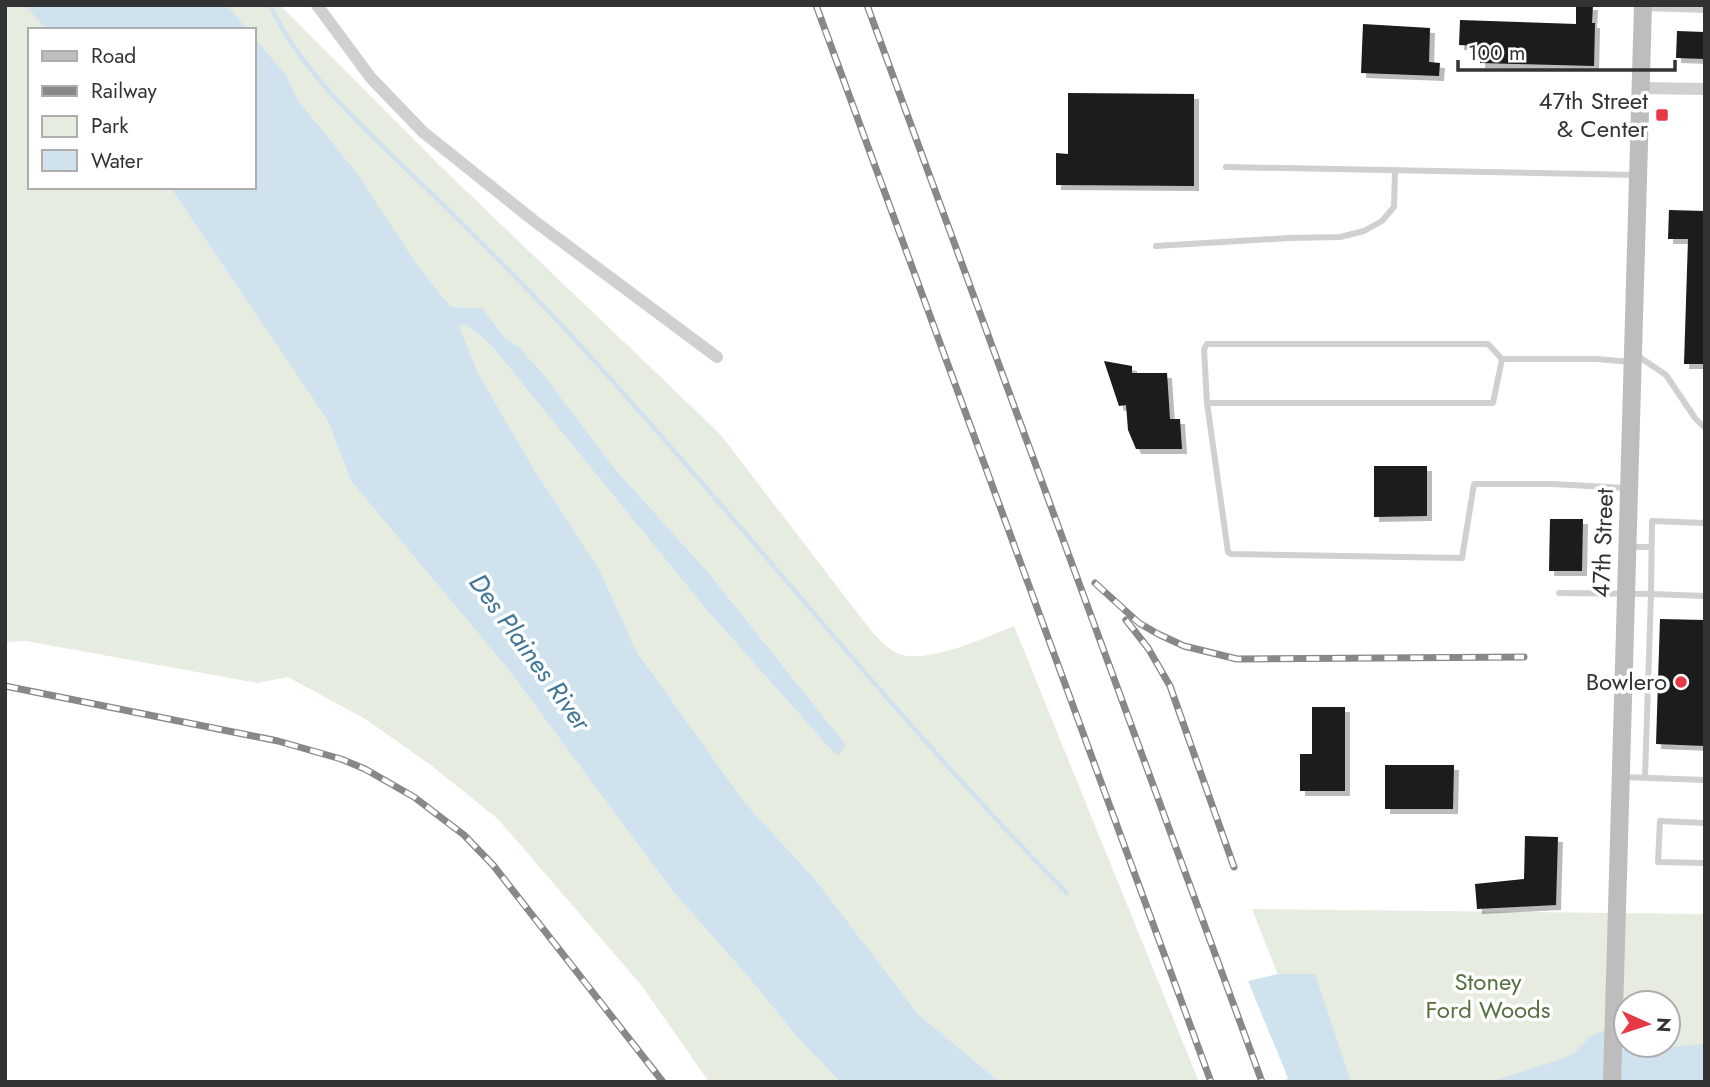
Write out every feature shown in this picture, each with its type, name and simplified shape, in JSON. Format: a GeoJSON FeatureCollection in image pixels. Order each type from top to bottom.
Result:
{"type":"FeatureCollection","features":[{"type":"Feature","properties":{"kind":"main road","name":"47th Street"},"geometry":{"type":"LineString","coordinates":[[1612,1082],[1643,7]]}},
{"type":"Feature","properties":{"kind":"street"},"geometry":{"type":"LineString","coordinates":[[317,5],[371,78],[423,132],[533,220],[717,357]]}},
{"type":"Feature","properties":{"kind":"street"},"geometry":{"type":"LineString","coordinates":[[1641,88],[1705,89]]}},
{"type":"Feature","properties":{"kind":"lane"},"geometry":{"type":"LineString","coordinates":[[1643,7],[1705,10]]}},
{"type":"Feature","properties":{"kind":"lane"},"geometry":{"type":"LineString","coordinates":[[1226,167],[1638,175]]}},
{"type":"Feature","properties":{"kind":"lane"},"geometry":{"type":"LineString","coordinates":[[1156,246],[1340,237],[1364,230],[1382,221],[1394,207],[1395,170]]}},
{"type":"Feature","properties":{"kind":"lane"},"geometry":{"type":"LineString","coordinates":[[1629,488],[1474,484],[1462,558],[1231,554],[1228,552],[1207,403],[1204,349],[1207,344],[1488,345],[1502,359],[1633,357],[1666,374],[1705,428]]}},
{"type":"Feature","properties":{"kind":"lane"},"geometry":{"type":"LineString","coordinates":[[1207,403],[1493,403],[1502,359]]}},
{"type":"Feature","properties":{"kind":"lane"},"geometry":{"type":"LineString","coordinates":[[1645,778],[1652,522],[1705,523]]}},
{"type":"Feature","properties":{"kind":"lane"},"geometry":{"type":"LineString","coordinates":[[1628,547],[1651,547]]}},
{"type":"Feature","properties":{"kind":"lane"},"geometry":{"type":"LineString","coordinates":[[1559,593],[1705,596]]}},
{"type":"Feature","properties":{"kind":"lane"},"geometry":{"type":"LineString","coordinates":[[1621,777],[1705,780]]}},
{"type":"Feature","properties":{"kind":"lane"},"geometry":{"type":"LineString","coordinates":[[1705,823],[1660,821],[1658,862],[1705,863]]}},
{"type":"Feature","properties":{"kind":"green space"},"geometry":{"type":"Polygon","coordinates":[[[5,5],[24,5],[46,28],[28,28],[28,189],[171,189],[328,421],[351,481],[508,669],[671,889],[798,1038],[840,1082],[709,1082],[642,986],[498,819],[432,766],[367,720],[288,677],[257,683],[26,641],[5,642],[5,5]]]}},
{"type":"Feature","properties":{"kind":"green space"},"geometry":{"type":"Polygon","coordinates":[[[227,5],[280,5],[439,165],[720,434],[872,632],[887,646],[897,653],[923,656],[956,649],[1014,626],[1199,1082],[1000,1082],[918,1014],[815,879],[745,803],[637,652],[599,569],[535,471],[478,373],[459,326],[465,324],[490,344],[705,608],[833,752],[846,745],[707,571],[615,469],[540,370],[519,347],[505,338],[482,308],[451,307],[418,266],[357,173],[298,100],[286,75],[256,39],[256,28],[246,28],[227,5]]]}},
{"type":"Feature","properties":{"kind":"green space","name":"Stoney Ford Woods"},"geometry":{"type":"Polygon","coordinates":[[[1252,909],[1705,914],[1705,1082],[1320,1082],[1252,909]]]}},
{"type":"Feature","properties":{"kind":"water"},"geometry":{"type":"Polygon","coordinates":[[[24,5],[227,5],[246,28],[46,28],[24,5]]]}},
{"type":"Feature","properties":{"kind":"water","name":"Des Plaines River"},"geometry":{"type":"Polygon","coordinates":[[[256,39],[286,75],[298,100],[357,173],[418,266],[451,307],[482,308],[505,338],[519,347],[540,370],[615,469],[707,571],[846,745],[839,755],[833,752],[705,608],[490,344],[465,324],[459,326],[478,373],[535,471],[599,569],[637,652],[745,803],[815,879],[918,1014],[1000,1082],[840,1082],[798,1038],[671,889],[508,669],[351,481],[328,421],[171,189],[256,189],[256,39]]]}},
{"type":"Feature","properties":{"kind":"water"},"geometry":{"type":"Polygon","coordinates":[[[1278,974],[1315,974],[1351,1082],[1284,1082],[1288,1078],[1248,981],[1278,974]]]}},
{"type":"Feature","properties":{"kind":"water"},"geometry":{"type":"Polygon","coordinates":[[[1612,1028],[1612,1059],[1682,1059],[1682,1046],[1705,1043],[1705,1082],[1490,1082],[1565,1058],[1592,1035],[1612,1028]]]}},
{"type":"Feature","properties":{"kind":"building"},"geometry":{"type":"Polygon","coordinates":[[[1576,5],[1593,5],[1594,66],[1480,63],[1481,46],[1459,45],[1460,20],[1576,24],[1576,5]]]}},
{"type":"Feature","properties":{"kind":"building"},"geometry":{"type":"Polygon","coordinates":[[[1363,24],[1430,28],[1429,62],[1440,63],[1439,76],[1361,73],[1363,24]]]}},
{"type":"Feature","properties":{"kind":"building"},"geometry":{"type":"Polygon","coordinates":[[[1677,31],[1705,32],[1705,59],[1676,58],[1677,31]]]}},
{"type":"Feature","properties":{"kind":"building"},"geometry":{"type":"Polygon","coordinates":[[[1068,93],[1194,94],[1194,186],[1056,185],[1056,153],[1068,154],[1068,93]]]}},
{"type":"Feature","properties":{"kind":"building"},"geometry":{"type":"Polygon","coordinates":[[[1669,210],[1705,211],[1705,364],[1684,364],[1688,239],[1668,239],[1669,210]]]}},
{"type":"Feature","properties":{"kind":"building"},"geometry":{"type":"Polygon","coordinates":[[[1104,361],[1132,366],[1132,373],[1167,373],[1170,419],[1180,419],[1182,449],[1136,449],[1128,430],[1126,405],[1119,406],[1104,361]]]}},
{"type":"Feature","properties":{"kind":"building"},"geometry":{"type":"Polygon","coordinates":[[[1374,466],[1427,466],[1427,516],[1374,517],[1374,466]]]}},
{"type":"Feature","properties":{"kind":"building"},"geometry":{"type":"Polygon","coordinates":[[[1550,519],[1583,519],[1582,571],[1549,571],[1550,519]]]}},
{"type":"Feature","properties":{"kind":"building","name":"Bowlero"},"geometry":{"type":"Polygon","coordinates":[[[1660,619],[1705,620],[1705,746],[1656,744],[1660,619]]]}},
{"type":"Feature","properties":{"kind":"building"},"geometry":{"type":"Polygon","coordinates":[[[1312,707],[1345,707],[1345,791],[1300,791],[1300,754],[1312,754],[1312,707]]]}},
{"type":"Feature","properties":{"kind":"building"},"geometry":{"type":"Polygon","coordinates":[[[1385,765],[1454,765],[1453,809],[1385,809],[1385,765]]]}},
{"type":"Feature","properties":{"kind":"building"},"geometry":{"type":"Polygon","coordinates":[[[1525,836],[1558,837],[1556,905],[1477,909],[1475,884],[1524,879],[1525,836]]]}},
{"type":"Feature","properties":{"kind":"waterway"},"geometry":{"type":"LineString","coordinates":[[270,5],[283,30],[318,79],[568,332],[939,756],[1067,893]]}},
{"type":"Feature","properties":{"kind":"railway"},"geometry":{"type":"LineString","coordinates":[[816,5],[1211,1082]]}},
{"type":"Feature","properties":{"kind":"railway"},"geometry":{"type":"LineString","coordinates":[[867,5],[1262,1082]]}},
{"type":"Feature","properties":{"kind":"railway"},"geometry":{"type":"LineString","coordinates":[[1095,583],[1139,623],[1158,634],[1184,646],[1237,659],[1524,657]]}},
{"type":"Feature","properties":{"kind":"railway"},"geometry":{"type":"LineString","coordinates":[[1126,620],[1148,648],[1170,686],[1234,867]]}},
{"type":"Feature","properties":{"kind":"railway"},"geometry":{"type":"LineString","coordinates":[[5,686],[278,741],[341,759],[365,769],[414,797],[464,835],[493,865],[663,1082]]}},
{"type":"Feature","properties":{"kind":"place","name":"47th Street & Center"},"geometry":{"type":"Point","coordinates":[1662,115]}},
{"type":"Feature","properties":{"kind":"place","name":"Bowlero"},"geometry":{"type":"Point","coordinates":[1681,682]}}]}
